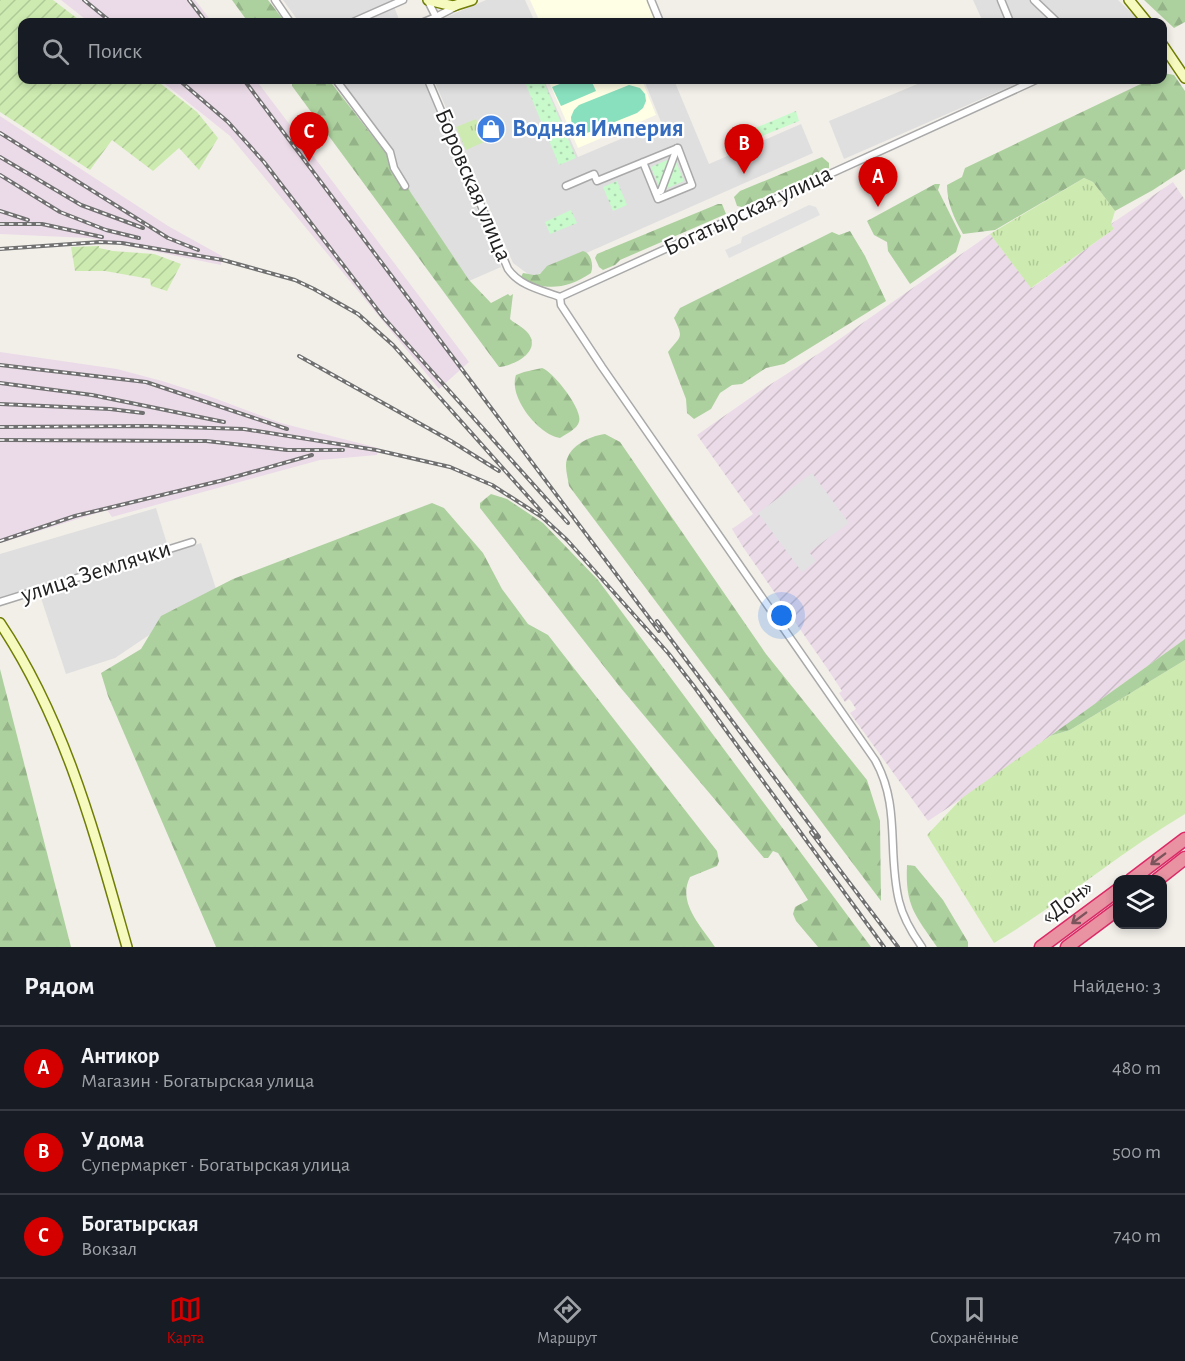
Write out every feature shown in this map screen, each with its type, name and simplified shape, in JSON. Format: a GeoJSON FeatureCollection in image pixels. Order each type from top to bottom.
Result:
{"type":"FeatureCollection","features":[{"type":"Feature","properties":{"kind":"highway","name":"«Дон»"},"geometry":{"type":"LineString","coordinates":[[1136,875],[1185,839]]}},
{"type":"Feature","properties":{"kind":"highway"},"geometry":{"type":"LineString","coordinates":[[1162,875],[1185,858]]}},
{"type":"Feature","properties":{"kind":"highway","name":"«Дон»"},"geometry":{"type":"LineString","coordinates":[[1041,947],[1113,894]]}},
{"type":"Feature","properties":{"kind":"highway","name":"«Дон»"},"geometry":{"type":"LineString","coordinates":[[1067,947],[1113,913]]}},
{"type":"Feature","properties":{"kind":"street"},"geometry":{"type":"LineString","coordinates":[[276,0],[287,18]]}},
{"type":"Feature","properties":{"kind":"street"},"geometry":{"type":"LineString","coordinates":[[361,18],[404,0]]}},
{"type":"Feature","properties":{"kind":"street"},"geometry":{"type":"LineString","coordinates":[[428,0],[436,17],[472,0]]}},
{"type":"Feature","properties":{"kind":"street"},"geometry":{"type":"LineString","coordinates":[[428,0],[440,5],[457,6]]}},
{"type":"Feature","properties":{"kind":"street"},"geometry":{"type":"LineString","coordinates":[[651,0],[658,18]]}},
{"type":"Feature","properties":{"kind":"street"},"geometry":{"type":"LineString","coordinates":[[1001,0],[1008,18]]}},
{"type":"Feature","properties":{"kind":"street"},"geometry":{"type":"LineString","coordinates":[[1034,0],[1053,18]]}},
{"type":"Feature","properties":{"kind":"street"},"geometry":{"type":"LineString","coordinates":[[1129,0],[1144,18]]}},
{"type":"Feature","properties":{"kind":"street"},"geometry":{"type":"LineString","coordinates":[[1167,52],[1184,76]]}},
{"type":"Feature","properties":{"kind":"street"},"geometry":{"type":"LineString","coordinates":[[339,84],[390,152],[394,168],[405,186]]}},
{"type":"Feature","properties":{"kind":"street","name":"Боровская улица"},"geometry":{"type":"LineString","coordinates":[[430,84],[508,269],[522,283],[560,297]]}},
{"type":"Feature","properties":{"kind":"street","name":"Богатырская улица"},"geometry":{"type":"LineString","coordinates":[[560,297],[1024,84]]}},
{"type":"Feature","properties":{"kind":"street"},"geometry":{"type":"LineString","coordinates":[[643,162],[658,199],[692,185],[678,148]]}},
{"type":"Feature","properties":{"kind":"street"},"geometry":{"type":"LineString","coordinates":[[566,186],[594,174],[597,181],[678,148]]}},
{"type":"Feature","properties":{"kind":"street"},"geometry":{"type":"LineString","coordinates":[[656,193],[661,191],[678,148]]}},
{"type":"Feature","properties":{"kind":"street"},"geometry":{"type":"LineString","coordinates":[[560,297],[561,305],[602,367],[883,773],[892,814],[898,901],[905,919],[922,947]]}},
{"type":"Feature","properties":{"kind":"street","name":"улица Землячки"},"geometry":{"type":"LineString","coordinates":[[0,602],[192,542]]}},
{"type":"Feature","properties":{"kind":"street"},"geometry":{"type":"LineString","coordinates":[[0,624],[30,676],[72,764],[127,947]]}},
{"type":"Feature","properties":{"kind":"shaded area"},"geometry":{"type":"Polygon","coordinates":[[[61,0],[195,0],[209,18],[84,18],[61,0]]]}},
{"type":"Feature","properties":{"kind":"shaded area"},"geometry":{"type":"Polygon","coordinates":[[[283,0],[398,0],[393,4],[398,18],[296,18],[283,0]]]}},
{"type":"Feature","properties":{"kind":"shaded area"},"geometry":{"type":"Polygon","coordinates":[[[486,0],[525,0],[533,18],[444,18],[486,0]]]}},
{"type":"Feature","properties":{"kind":"shaded area"},"geometry":{"type":"Polygon","coordinates":[[[530,0],[647,0],[654,18],[538,18],[530,0]]]}},
{"type":"Feature","properties":{"kind":"shaded area"},"geometry":{"type":"Polygon","coordinates":[[[973,0],[1118,0],[1137,18],[981,18],[973,0]]]}},
{"type":"Feature","properties":{"kind":"shaded area"},"geometry":{"type":"Polygon","coordinates":[[[165,84],[259,84],[469,362],[439,389],[230,136],[165,84]]]}},
{"type":"Feature","properties":{"kind":"shaded area"},"geometry":{"type":"Polygon","coordinates":[[[341,84],[426,84],[501,267],[469,281],[408,190],[390,148],[341,84]]]}},
{"type":"Feature","properties":{"kind":"shaded area"},"geometry":{"type":"Polygon","coordinates":[[[436,84],[546,84],[578,157],[661,122],[646,84],[676,84],[709,164],[801,124],[813,153],[532,277],[513,263],[436,84]]]}},
{"type":"Feature","properties":{"kind":"shaded area"},"geometry":{"type":"Polygon","coordinates":[[[550,84],[644,84],[656,115],[578,148],[550,84]]]}},
{"type":"Feature","properties":{"kind":"shaded area"},"geometry":{"type":"Polygon","coordinates":[[[917,84],[1016,84],[844,159],[829,121],[917,84]]]}},
{"type":"Feature","properties":{"kind":"shaded area"},"geometry":{"type":"Polygon","coordinates":[[[0,116],[168,226],[222,256],[221,265],[88,238],[0,234],[0,116]]]}},
{"type":"Feature","properties":{"kind":"shaded area"},"geometry":{"type":"Polygon","coordinates":[[[1173,182],[1185,200],[1185,639],[981,786],[928,821],[850,713],[856,709],[851,701],[849,699],[845,702],[839,693],[842,691],[829,671],[732,529],[753,514],[697,435],[990,234],[1032,288],[1114,229],[1111,224],[1173,182]]]}},
{"type":"Feature","properties":{"kind":"shaded area"},"geometry":{"type":"Polygon","coordinates":[[[809,205],[816,207],[820,215],[729,258],[725,250],[741,243],[742,237],[809,205]]]}},
{"type":"Feature","properties":{"kind":"shaded area"},"geometry":{"type":"Polygon","coordinates":[[[0,352],[117,369],[162,381],[281,423],[378,448],[377,455],[320,460],[112,517],[107,510],[0,543],[0,352]]]}},
{"type":"Feature","properties":{"kind":"shaded area"},"geometry":{"type":"Polygon","coordinates":[[[812,473],[849,523],[809,552],[816,561],[802,572],[758,513],[812,473]]]}},
{"type":"Feature","properties":{"kind":"shaded area"},"geometry":{"type":"Polygon","coordinates":[[[156,508],[168,547],[0,598],[0,554],[156,508]]]}},
{"type":"Feature","properties":{"kind":"shaded area"},"geometry":{"type":"Polygon","coordinates":[[[201,543],[219,598],[164,625],[115,658],[66,674],[40,595],[201,543]]]}},
{"type":"Feature","properties":{"kind":"green space"},"geometry":{"type":"Polygon","coordinates":[[[0,0],[53,0],[77,18],[18,18],[18,84],[161,84],[197,112],[218,138],[199,170],[179,148],[153,171],[112,140],[90,170],[0,112],[0,0]]]}},
{"type":"Feature","properties":{"kind":"green space"},"geometry":{"type":"Polygon","coordinates":[[[232,0],[268,0],[282,18],[245,18],[232,0]]]}},
{"type":"Feature","properties":{"kind":"green space"},"geometry":{"type":"Polygon","coordinates":[[[1144,0],[1185,0],[1185,22],[1174,28],[1167,21],[1167,18],[1163,18],[1144,0]]]}},
{"type":"Feature","properties":{"kind":"green space"},"geometry":{"type":"Polygon","coordinates":[[[1167,74],[1174,75],[1185,91],[1185,169],[1115,211],[1093,182],[1084,178],[995,230],[963,234],[948,198],[947,185],[962,177],[965,168],[1141,84],[1167,84],[1167,74]]]}},
{"type":"Feature","properties":{"kind":"green space"},"geometry":{"type":"Polygon","coordinates":[[[292,84],[332,84],[395,165],[469,280],[491,303],[508,294],[510,296],[513,294],[510,319],[524,329],[531,338],[532,344],[522,359],[499,367],[292,84]]]}},
{"type":"Feature","properties":{"kind":"green space"},"geometry":{"type":"Polygon","coordinates":[[[526,84],[545,84],[576,158],[559,165],[526,84]]]}},
{"type":"Feature","properties":{"kind":"green space"},"geometry":{"type":"Polygon","coordinates":[[[560,84],[593,84],[596,91],[561,106],[552,87],[560,84]]]}},
{"type":"Feature","properties":{"kind":"green space"},"geometry":{"type":"Polygon","coordinates":[[[629,85],[640,88],[645,94],[646,101],[637,113],[587,133],[578,131],[573,126],[571,117],[579,105],[629,85]]]}},
{"type":"Feature","properties":{"kind":"green space"},"geometry":{"type":"Polygon","coordinates":[[[796,111],[799,121],[740,145],[736,136],[796,111]]]}},
{"type":"Feature","properties":{"kind":"green space"},"geometry":{"type":"Polygon","coordinates":[[[476,119],[484,142],[466,150],[456,127],[476,119]]]}},
{"type":"Feature","properties":{"kind":"green space"},"geometry":{"type":"Polygon","coordinates":[[[674,157],[684,181],[661,191],[651,167],[674,157]]]}},
{"type":"Feature","properties":{"kind":"green space"},"geometry":{"type":"Polygon","coordinates":[[[822,157],[829,163],[829,168],[742,207],[737,206],[734,197],[740,191],[822,157]]]}},
{"type":"Feature","properties":{"kind":"green space"},"geometry":{"type":"Polygon","coordinates":[[[1084,178],[1093,182],[1115,211],[1111,224],[1114,229],[1031,288],[990,234],[1084,178]]]}},
{"type":"Feature","properties":{"kind":"green space"},"geometry":{"type":"Polygon","coordinates":[[[617,181],[627,205],[613,211],[603,187],[617,181]]]}},
{"type":"Feature","properties":{"kind":"green space"},"geometry":{"type":"Polygon","coordinates":[[[935,184],[940,184],[938,190],[961,236],[956,252],[910,284],[888,251],[887,242],[874,235],[867,221],[935,184]]]}},
{"type":"Feature","properties":{"kind":"green space"},"geometry":{"type":"Polygon","coordinates":[[[722,204],[726,214],[620,260],[615,265],[603,270],[599,267],[595,258],[597,254],[722,204]]]}},
{"type":"Feature","properties":{"kind":"green space"},"geometry":{"type":"Polygon","coordinates":[[[571,210],[577,223],[550,234],[545,222],[571,210]]]}},
{"type":"Feature","properties":{"kind":"green space"},"geometry":{"type":"Polygon","coordinates":[[[850,231],[865,256],[886,301],[784,364],[766,368],[742,384],[732,385],[720,393],[711,409],[694,419],[687,413],[686,399],[668,352],[680,336],[674,318],[680,308],[832,232],[839,235],[850,231]]]}},
{"type":"Feature","properties":{"kind":"green space"},"geometry":{"type":"Polygon","coordinates":[[[99,246],[99,248],[113,251],[154,254],[181,264],[167,291],[151,286],[150,279],[105,271],[75,271],[71,247],[99,246]]]}},
{"type":"Feature","properties":{"kind":"green space"},"geometry":{"type":"Polygon","coordinates":[[[583,251],[591,260],[591,273],[574,282],[547,287],[521,277],[523,273],[540,274],[547,266],[583,251]]]}},
{"type":"Feature","properties":{"kind":"green space"},"geometry":{"type":"Polygon","coordinates":[[[542,368],[553,376],[577,409],[579,422],[576,427],[560,438],[543,430],[535,423],[527,414],[517,394],[516,375],[542,368]]]}},
{"type":"Feature","properties":{"kind":"green space"},"geometry":{"type":"Polygon","coordinates":[[[605,434],[620,442],[766,654],[867,780],[880,821],[881,901],[569,486],[566,466],[570,453],[586,440],[605,434]]]}},
{"type":"Feature","properties":{"kind":"green space"},"geometry":{"type":"Polygon","coordinates":[[[491,494],[507,499],[543,523],[598,580],[871,947],[818,947],[796,921],[793,914],[795,907],[808,900],[778,853],[773,851],[768,858],[764,858],[620,687],[480,508],[480,503],[491,494]]]}},
{"type":"Feature","properties":{"kind":"green space"},"geometry":{"type":"Polygon","coordinates":[[[432,503],[444,508],[483,553],[502,589],[528,624],[548,635],[717,851],[719,861],[717,866],[690,877],[686,896],[692,914],[715,947],[216,947],[108,696],[101,673],[141,649],[161,616],[233,579],[432,503]]]}},
{"type":"Feature","properties":{"kind":"green space"},"geometry":{"type":"Polygon","coordinates":[[[1185,639],[1185,660],[1070,730],[1050,736],[1185,639]]]}},
{"type":"Feature","properties":{"kind":"green space"},"geometry":{"type":"Polygon","coordinates":[[[1185,660],[1185,814],[994,943],[927,835],[962,798],[1050,736],[1070,730],[1185,660]]]}},
{"type":"Feature","properties":{"kind":"green space"},"geometry":{"type":"Polygon","coordinates":[[[0,669],[71,947],[0,947],[0,669]]]}},
{"type":"Feature","properties":{"kind":"green space"},"geometry":{"type":"Polygon","coordinates":[[[907,865],[915,866],[943,900],[968,942],[968,947],[937,947],[910,901],[907,865]]]}},
{"type":"Feature","properties":{"kind":"railway"},"geometry":{"type":"LineString","coordinates":[[84,0],[106,18]]}},
{"type":"Feature","properties":{"kind":"railway"},"geometry":{"type":"LineString","coordinates":[[189,0],[203,18]]}},
{"type":"Feature","properties":{"kind":"railway"},"geometry":{"type":"LineString","coordinates":[[184,84],[228,122],[264,162],[383,317],[568,523]]}},
{"type":"Feature","properties":{"kind":"railway"},"geometry":{"type":"LineString","coordinates":[[247,84],[659,631]]}},
{"type":"Feature","properties":{"kind":"railway"},"geometry":{"type":"LineString","coordinates":[[0,133],[168,238],[198,250]]}},
{"type":"Feature","properties":{"kind":"railway"},"geometry":{"type":"LineString","coordinates":[[0,157],[81,205],[143,228]]}},
{"type":"Feature","properties":{"kind":"railway"},"geometry":{"type":"LineString","coordinates":[[0,175],[60,212],[106,230],[139,238]]}},
{"type":"Feature","properties":{"kind":"railway"},"geometry":{"type":"LineString","coordinates":[[0,211],[28,220]]}},
{"type":"Feature","properties":{"kind":"railway"},"geometry":{"type":"LineString","coordinates":[[0,224],[42,224],[102,237]]}},
{"type":"Feature","properties":{"kind":"railway"},"geometry":{"type":"LineString","coordinates":[[0,249],[100,242],[122,243],[223,260],[295,280],[314,289],[358,314],[393,345],[541,511]]}},
{"type":"Feature","properties":{"kind":"railway"},"geometry":{"type":"LineString","coordinates":[[299,356],[451,441],[499,471]]}},
{"type":"Feature","properties":{"kind":"railway"},"geometry":{"type":"LineString","coordinates":[[0,365],[146,382],[287,429]]}},
{"type":"Feature","properties":{"kind":"railway"},"geometry":{"type":"LineString","coordinates":[[0,383],[92,395],[224,422]]}},
{"type":"Feature","properties":{"kind":"railway"},"geometry":{"type":"LineString","coordinates":[[0,404],[110,409],[143,413]]}},
{"type":"Feature","properties":{"kind":"railway"},"geometry":{"type":"LineString","coordinates":[[0,427],[148,426],[244,429],[376,450],[450,467],[492,485],[542,517],[567,540],[669,654],[884,947]]}},
{"type":"Feature","properties":{"kind":"railway"},"geometry":{"type":"LineString","coordinates":[[0,440],[206,441],[287,450],[343,450]]}},
{"type":"Feature","properties":{"kind":"railway"},"geometry":{"type":"LineString","coordinates":[[0,541],[75,516],[224,480],[312,455]]}},
{"type":"Feature","properties":{"kind":"railway"},"geometry":{"type":"LineString","coordinates":[[657,621],[819,837]]}},
{"type":"Feature","properties":{"kind":"railway"},"geometry":{"type":"LineString","coordinates":[[811,832],[898,947]]}},
{"type":"Feature","properties":{"kind":"place","name":"Водная Империя"},"geometry":{"type":"Point","coordinates":[491,129]}},
{"type":"Feature","properties":{"kind":"place","name":"Богатырская"},"geometry":{"type":"Point","coordinates":[309,162]}},
{"type":"Feature","properties":{"kind":"place","name":"У дома"},"geometry":{"type":"Point","coordinates":[744,174]}},
{"type":"Feature","properties":{"kind":"place","name":"Антикор"},"geometry":{"type":"Point","coordinates":[878,207]}}]}
